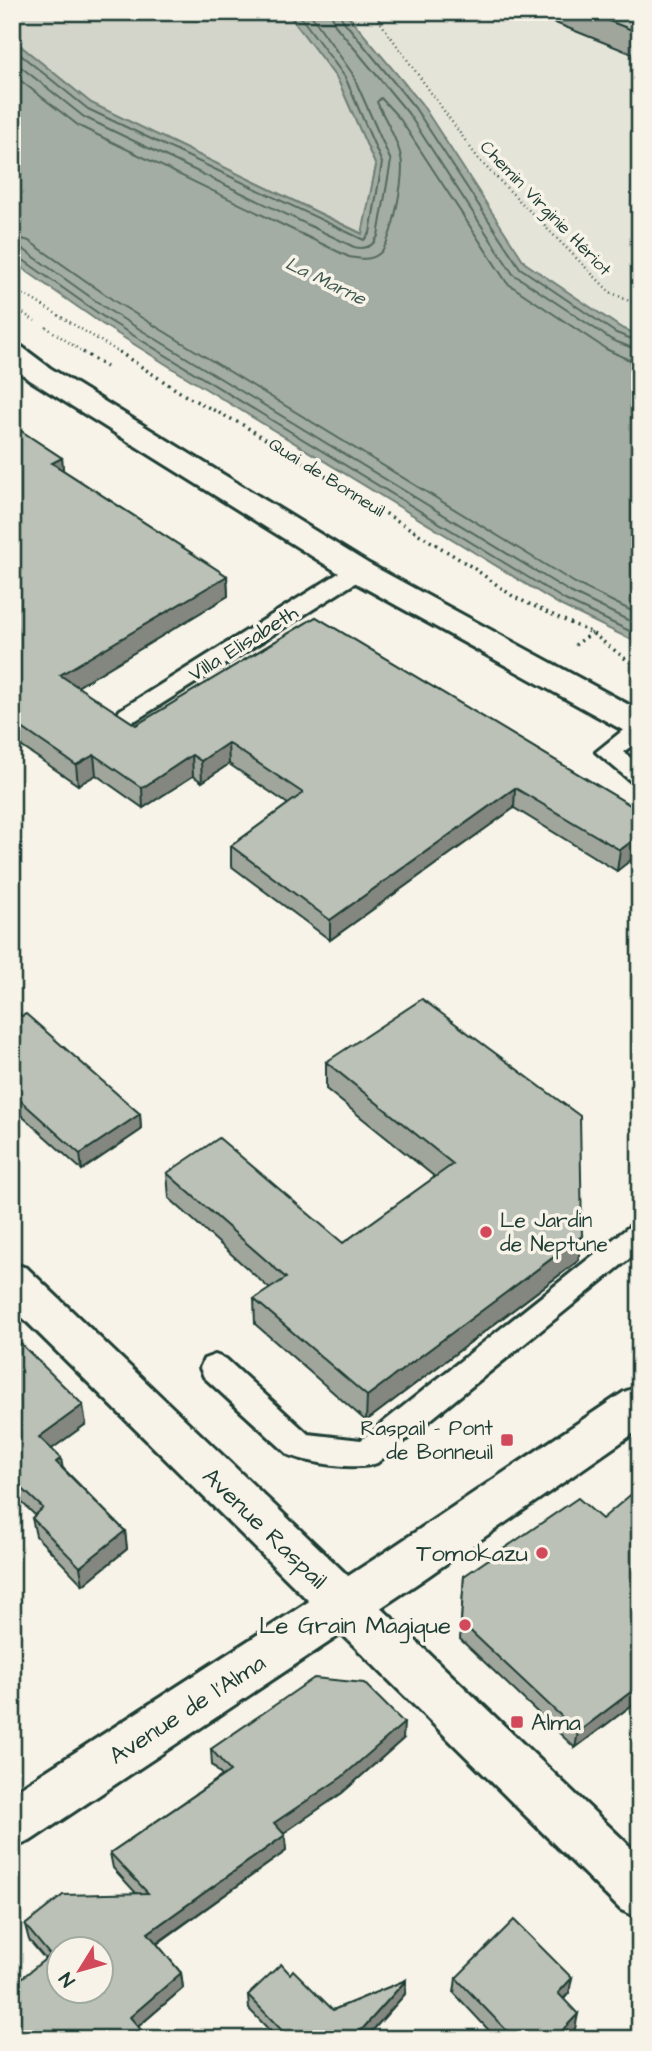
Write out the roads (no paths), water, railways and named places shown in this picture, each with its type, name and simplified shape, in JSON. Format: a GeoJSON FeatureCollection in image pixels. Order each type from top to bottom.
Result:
{"type":"FeatureCollection","features":[{"type":"Feature","properties":{"kind":"street"},"geometry":{"type":"LineString","coordinates":[[12,353],[40,374],[358,571],[640,727]]}},
{"type":"Feature","properties":{"kind":"street"},"geometry":{"type":"LineString","coordinates":[[12,386],[40,374]]}},
{"type":"Feature","properties":{"kind":"street","name":"Avenue Raspail"},"geometry":{"type":"LineString","coordinates":[[12,1280],[640,1892]]}},
{"type":"Feature","properties":{"kind":"street","name":"Avenue de l'Alma"},"geometry":{"type":"LineString","coordinates":[[12,1823],[344,1605],[640,1405]]}},
{"type":"Feature","properties":{"kind":"lane","name":"Villa Elisabeth"},"geometry":{"type":"LineString","coordinates":[[128,715],[358,571]]}},
{"type":"Feature","properties":{"kind":"lane"},"geometry":{"type":"LineString","coordinates":[[640,727],[608,752],[640,777]]}},
{"type":"Feature","properties":{"kind":"lane"},"geometry":{"type":"LineString","coordinates":[[215,1368],[300,1446],[366,1454],[640,1234]]}},
{"type":"Feature","properties":{"kind":"water","name":"La Marne"},"geometry":{"type":"Polygon","coordinates":[[[287,12],[345,12],[421,103],[525,263],[620,327],[640,336],[640,644],[562,606],[183,375],[102,324],[12,261],[12,39],[91,103],[362,234],[376,166],[338,80],[287,12]]]}},
{"type":"Feature","properties":{"kind":"place","name":"Le Jardin de Neptune"},"geometry":{"type":"Point","coordinates":[486,1232]}},
{"type":"Feature","properties":{"kind":"place","name":"Raspail - Pont de Bonneuil"},"geometry":{"type":"Point","coordinates":[507,1440]}},
{"type":"Feature","properties":{"kind":"place","name":"Tomokazu"},"geometry":{"type":"Point","coordinates":[542,1553]}},
{"type":"Feature","properties":{"kind":"place","name":"Le Grain Magique"},"geometry":{"type":"Point","coordinates":[465,1625]}},
{"type":"Feature","properties":{"kind":"place","name":"Alma"},"geometry":{"type":"Point","coordinates":[517,1722]}}]}
